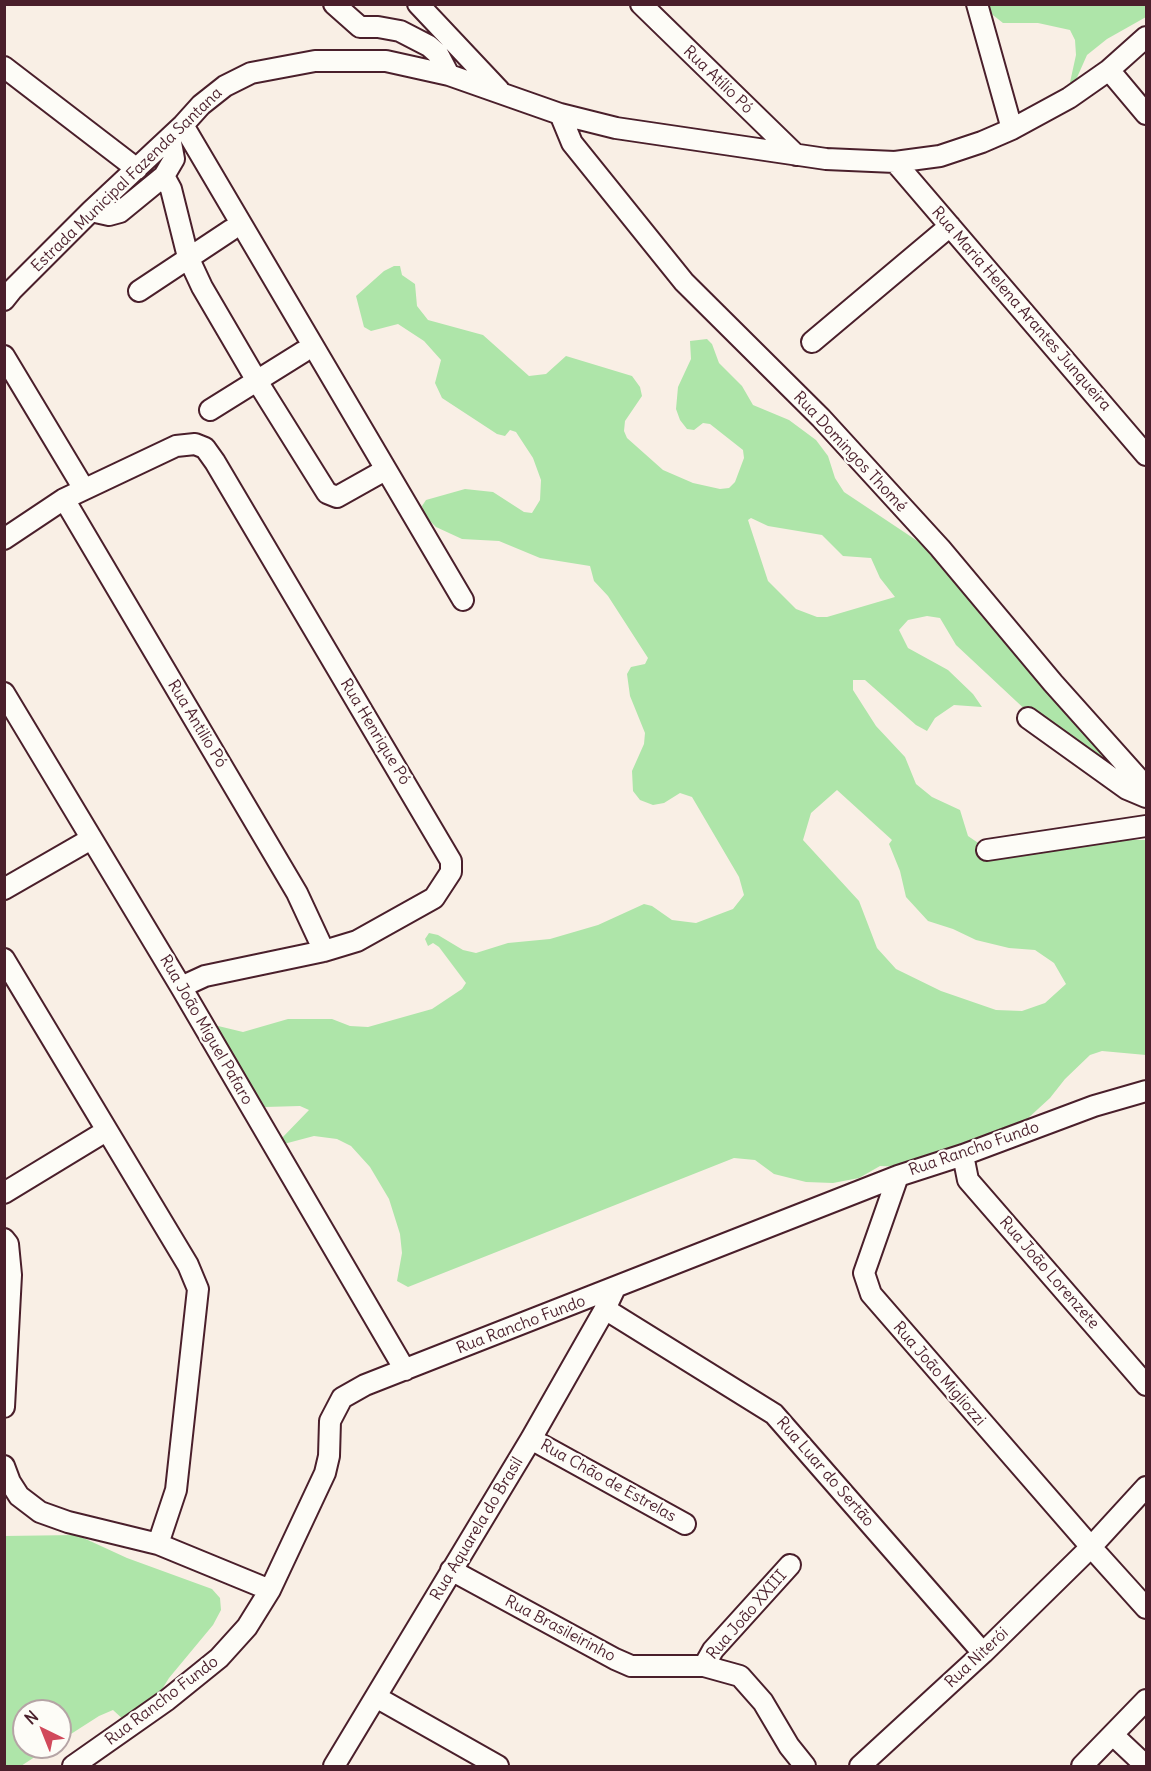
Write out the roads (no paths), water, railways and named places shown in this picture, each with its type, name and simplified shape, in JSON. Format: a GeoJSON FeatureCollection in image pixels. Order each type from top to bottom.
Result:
{"type":"FeatureCollection","features":[{"type":"Feature","properties":{"kind":"street"},"geometry":{"type":"LineString","coordinates":[[334,4],[360,27],[378,27],[400,32],[429,46],[438,54],[449,75]]}},
{"type":"Feature","properties":{"kind":"street"},"geometry":{"type":"LineString","coordinates":[[418,4],[502,94]]}},
{"type":"Feature","properties":{"kind":"street","name":"Rua Atílio Pó"},"geometry":{"type":"LineString","coordinates":[[641,4],[796,155]]}},
{"type":"Feature","properties":{"kind":"street"},"geometry":{"type":"LineString","coordinates":[[977,4],[1012,129]]}},
{"type":"Feature","properties":{"kind":"street","name":"Estrada Municipal Fazenda Santana"},"geometry":{"type":"LineString","coordinates":[[4,300],[201,105],[225,86],[251,73],[315,61],[386,61],[449,75],[560,114],[616,129],[826,159],[895,162],[940,156],[1012,129],[1069,98],[1109,70],[1146,38]]}},
{"type":"Feature","properties":{"kind":"street"},"geometry":{"type":"LineString","coordinates":[[4,67],[137,169]]}},
{"type":"Feature","properties":{"kind":"street"},"geometry":{"type":"LineString","coordinates":[[1109,70],[1146,114]]}},
{"type":"Feature","properties":{"kind":"street","name":"Rua Domingos Thomé"},"geometry":{"type":"LineString","coordinates":[[560,114],[572,143],[684,282],[821,418],[940,548],[1053,683],[1146,787]]}},
{"type":"Feature","properties":{"kind":"street"},"geometry":{"type":"LineString","coordinates":[[92,211],[110,215],[120,212],[164,176],[174,159],[176,131]]}},
{"type":"Feature","properties":{"kind":"street"},"geometry":{"type":"LineString","coordinates":[[176,131],[464,600]]}},
{"type":"Feature","properties":{"kind":"street","name":"Rua Maria Helena Arantes Junqueira"},"geometry":{"type":"LineString","coordinates":[[895,162],[1146,455]]}},
{"type":"Feature","properties":{"kind":"street"},"geometry":{"type":"LineString","coordinates":[[164,176],[171,189],[188,257],[202,287],[327,493],[337,496],[378,474]]}},
{"type":"Feature","properties":{"kind":"street"},"geometry":{"type":"LineString","coordinates":[[812,342],[950,226]]}},
{"type":"Feature","properties":{"kind":"street"},"geometry":{"type":"LineString","coordinates":[[140,291],[231,230]]}},
{"type":"Feature","properties":{"kind":"street"},"geometry":{"type":"LineString","coordinates":[[210,410],[303,352]]}},
{"type":"Feature","properties":{"kind":"street"},"geometry":{"type":"LineString","coordinates":[[4,356],[84,489],[64,499],[4,539]]}},
{"type":"Feature","properties":{"kind":"street","name":"Rua Henrique Pó"},"geometry":{"type":"LineString","coordinates":[[84,489],[176,446],[195,444],[205,448],[451,861],[451,872],[434,898],[357,941],[324,951],[205,976],[181,987]]}},
{"type":"Feature","properties":{"kind":"street","name":"Rua Antilio Pó"},"geometry":{"type":"LineString","coordinates":[[64,499],[297,893],[324,951]]}},
{"type":"Feature","properties":{"kind":"street","name":"Rua João Miguel Pafaro"},"geometry":{"type":"LineString","coordinates":[[4,693],[181,987],[405,1370]]}},
{"type":"Feature","properties":{"kind":"street"},"geometry":{"type":"LineString","coordinates":[[1028,718],[1127,789],[1146,797]]}},
{"type":"Feature","properties":{"kind":"street"},"geometry":{"type":"LineString","coordinates":[[987,850],[1146,826]]}},
{"type":"Feature","properties":{"kind":"street"},"geometry":{"type":"LineString","coordinates":[[4,889],[92,838]]}},
{"type":"Feature","properties":{"kind":"street"},"geometry":{"type":"LineString","coordinates":[[4,959],[188,1265],[198,1289],[176,1490],[158,1544]]}},
{"type":"Feature","properties":{"kind":"street","name":"Rua Rancho Fundo"},"geometry":{"type":"LineString","coordinates":[[73,1767],[167,1700],[219,1658],[247,1628],[270,1590],[325,1473],[329,1456],[330,1421],[342,1398],[365,1385],[898,1176],[963,1155],[1094,1106],[1146,1091]]}},
{"type":"Feature","properties":{"kind":"street"},"geometry":{"type":"LineString","coordinates":[[4,1193],[106,1131]]}},
{"type":"Feature","properties":{"kind":"street","name":"Rua João Lorenzete"},"geometry":{"type":"LineString","coordinates":[[963,1155],[968,1180],[1146,1385]]}},
{"type":"Feature","properties":{"kind":"street","name":"Rua João Migliozzi"},"geometry":{"type":"LineString","coordinates":[[898,1176],[864,1273],[871,1294],[1146,1608]]}},
{"type":"Feature","properties":{"kind":"street"},"geometry":{"type":"LineString","coordinates":[[4,1239],[8,1244],[11,1275],[4,1407]]}},
{"type":"Feature","properties":{"kind":"street","name":"Rua Aquarela do Brasil"},"geometry":{"type":"LineString","coordinates":[[334,1767],[531,1439],[615,1288]]}},
{"type":"Feature","properties":{"kind":"street","name":"Rua Luar do Sertão"},"geometry":{"type":"LineString","coordinates":[[605,1309],[774,1414],[983,1653]]}},
{"type":"Feature","properties":{"kind":"street","name":"Rua Chão de Estrelas"},"geometry":{"type":"LineString","coordinates":[[531,1439],[686,1524]]}},
{"type":"Feature","properties":{"kind":"street"},"geometry":{"type":"LineString","coordinates":[[4,1466],[19,1496],[40,1512],[68,1522],[158,1544],[270,1590]]}},
{"type":"Feature","properties":{"kind":"street"},"geometry":{"type":"LineString","coordinates":[[1091,1547],[1146,1487]]}},
{"type":"Feature","properties":{"kind":"street","name":"Rua Niterói"},"geometry":{"type":"LineString","coordinates":[[860,1767],[983,1653],[1091,1547]]}},
{"type":"Feature","properties":{"kind":"street","name":"Rua João XXIII"},"geometry":{"type":"LineString","coordinates":[[704,1666],[713,1650],[790,1565]]}},
{"type":"Feature","properties":{"kind":"street","name":"Rua Brasileirinho"},"geometry":{"type":"LineString","coordinates":[[451,1570],[631,1666],[704,1666],[740,1676],[763,1702],[789,1746],[805,1767]]}},
{"type":"Feature","properties":{"kind":"street"},"geometry":{"type":"LineString","coordinates":[[376,1697],[498,1767]]}},
{"type":"Feature","properties":{"kind":"street"},"geometry":{"type":"LineString","coordinates":[[1082,1767],[1146,1700]]}},
{"type":"Feature","properties":{"kind":"street"},"geometry":{"type":"LineString","coordinates":[[1113,1736],[1146,1767]]}}]}
